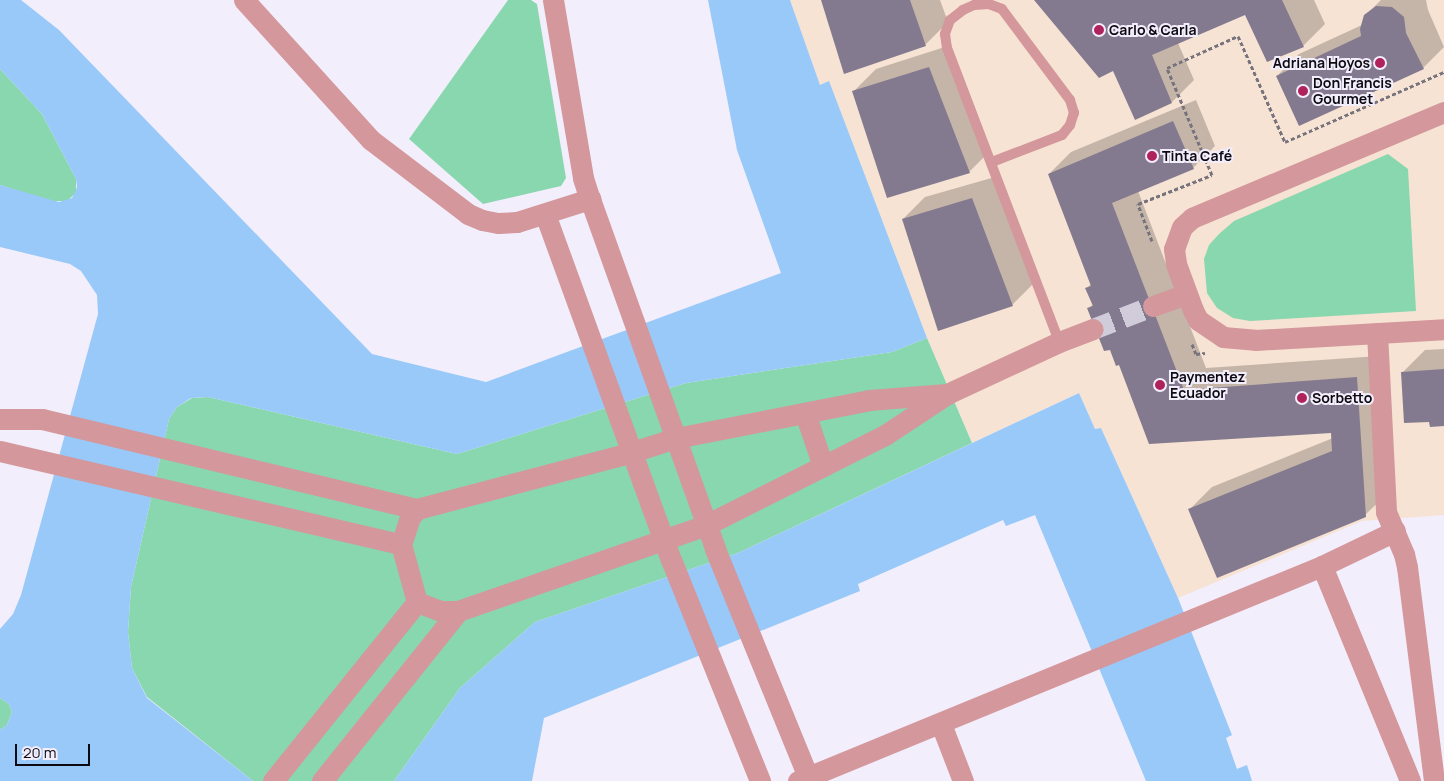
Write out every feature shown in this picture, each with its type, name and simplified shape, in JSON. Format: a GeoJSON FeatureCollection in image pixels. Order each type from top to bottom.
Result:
{"type":"FeatureCollection","features":[{"type":"Feature","properties":{"kind":"street"},"geometry":{"type":"LineString","coordinates":[[244,0],[371,140],[468,214],[482,220],[498,223],[517,222],[590,199]]}},
{"type":"Feature","properties":{"kind":"street"},"geometry":{"type":"LineString","coordinates":[[554,0],[583,178],[706,525],[755,648],[803,779],[941,724],[1089,661],[1322,566],[1395,531]]}},
{"type":"Feature","properties":{"kind":"street"},"geometry":{"type":"LineString","coordinates":[[1444,112],[1192,218],[1182,227],[1174,249],[1176,264],[1186,294],[1198,320],[1223,337],[1238,340],[1444,329]]}},
{"type":"Feature","properties":{"kind":"street"},"geometry":{"type":"LineString","coordinates":[[545,214],[672,562],[760,781]]}},
{"type":"Feature","properties":{"kind":"street"},"geometry":{"type":"LineString","coordinates":[[1153,306],[1186,294]]}},
{"type":"Feature","properties":{"kind":"street"},"geometry":{"type":"LineString","coordinates":[[417,602],[441,611],[458,611],[706,525],[886,435],[947,394],[1059,342],[1093,329]]}},
{"type":"Feature","properties":{"kind":"street"},"geometry":{"type":"LineString","coordinates":[[1378,333],[1386,512],[1395,531],[1407,567],[1434,781]]}},
{"type":"Feature","properties":{"kind":"street"},"geometry":{"type":"LineString","coordinates":[[0,419],[42,419],[417,509],[632,452],[676,438],[868,400],[947,394]]}},
{"type":"Feature","properties":{"kind":"street"},"geometry":{"type":"LineString","coordinates":[[805,413],[823,466]]}},
{"type":"Feature","properties":{"kind":"street"},"geometry":{"type":"LineString","coordinates":[[0,451],[401,544]]}},
{"type":"Feature","properties":{"kind":"street"},"geometry":{"type":"LineString","coordinates":[[417,509],[410,517],[401,544],[417,602]]}},
{"type":"Feature","properties":{"kind":"street"},"geometry":{"type":"LineString","coordinates":[[1322,566],[1410,781]]}},
{"type":"Feature","properties":{"kind":"street"},"geometry":{"type":"LineString","coordinates":[[276,778],[417,602]]}},
{"type":"Feature","properties":{"kind":"street"},"geometry":{"type":"LineString","coordinates":[[322,781],[458,611]]}},
{"type":"Feature","properties":{"kind":"street"},"geometry":{"type":"LineString","coordinates":[[941,724],[964,781]]}},
{"type":"Feature","properties":{"kind":"lane"},"geometry":{"type":"LineString","coordinates":[[992,162],[1062,135],[1070,125],[1074,113],[1070,100],[1002,9],[989,4],[974,5],[963,10],[950,20],[945,34],[947,48],[1059,342]]}},
{"type":"Feature","properties":{"kind":"path"},"geometry":{"type":"LineString","coordinates":[[1154,247],[1138,204],[1212,175],[1167,68],[1238,36],[1285,142],[1444,72]]}},
{"type":"Feature","properties":{"kind":"path"},"geometry":{"type":"LineString","coordinates":[[1188,335],[1196,354]]}},
{"type":"Feature","properties":{"kind":"shaded area"},"geometry":{"type":"Polygon","coordinates":[[[790,0],[1444,0],[1444,515],[1362,521],[1178,598],[1101,428],[1095,429],[1079,393],[972,443],[927,338],[829,82],[820,85],[790,0]]]}},
{"type":"Feature","properties":{"kind":"green space"},"geometry":{"type":"Polygon","coordinates":[[[508,0],[531,0],[537,4],[566,178],[561,186],[483,204],[409,139],[508,0]]]}},
{"type":"Feature","properties":{"kind":"green space"},"geometry":{"type":"Polygon","coordinates":[[[0,69],[42,114],[76,179],[76,193],[67,201],[51,201],[0,185],[0,69]]]}},
{"type":"Feature","properties":{"kind":"green space"},"geometry":{"type":"Polygon","coordinates":[[[1388,154],[1408,169],[1416,311],[1250,321],[1233,318],[1217,308],[1207,293],[1204,259],[1209,245],[1219,234],[1234,221],[1388,154]]]}},
{"type":"Feature","properties":{"kind":"green space"},"geometry":{"type":"Polygon","coordinates":[[[927,338],[972,443],[738,553],[535,622],[460,688],[394,781],[253,781],[147,697],[132,668],[128,632],[131,587],[169,419],[177,407],[192,398],[208,397],[457,454],[686,383],[892,352],[927,338]]]}},
{"type":"Feature","properties":{"kind":"green space"},"geometry":{"type":"Polygon","coordinates":[[[0,698],[9,704],[12,712],[7,725],[0,730],[0,698]]]}},
{"type":"Feature","properties":{"kind":"water"},"geometry":{"type":"Polygon","coordinates":[[[0,0],[21,0],[59,30],[372,354],[486,382],[781,273],[737,150],[708,0],[790,0],[820,85],[829,81],[927,338],[892,352],[686,383],[457,454],[208,397],[191,398],[177,407],[169,419],[131,587],[128,632],[132,668],[147,698],[253,781],[0,781],[0,730],[7,725],[12,712],[9,704],[0,698],[0,629],[13,614],[21,595],[98,314],[97,295],[81,271],[70,264],[0,247],[0,185],[59,202],[72,198],[77,187],[76,179],[42,114],[0,69],[0,0]]]}},
{"type":"Feature","properties":{"kind":"water"},"geometry":{"type":"Polygon","coordinates":[[[1079,393],[1095,429],[1101,428],[1178,598],[1232,735],[1226,738],[1237,769],[1247,765],[1252,781],[1146,781],[1035,515],[1006,526],[1003,520],[858,584],[860,591],[544,718],[532,781],[394,781],[460,688],[535,622],[738,553],[1079,393]]]}},
{"type":"Feature","properties":{"kind":"building"},"geometry":{"type":"Polygon","coordinates":[[[821,0],[910,0],[926,46],[844,74],[821,0]]]}},
{"type":"Feature","properties":{"kind":"building"},"geometry":{"type":"Polygon","coordinates":[[[1034,0],[1282,0],[1304,47],[1267,62],[1245,15],[1152,55],[1172,103],[1135,120],[1113,71],[1099,78],[1034,0]]]}},
{"type":"Feature","properties":{"kind":"building"},"geometry":{"type":"Polygon","coordinates":[[[1376,6],[1392,7],[1404,17],[1406,33],[1424,69],[1299,126],[1276,76],[1361,36],[1360,29],[1364,15],[1376,6]]]}},
{"type":"Feature","properties":{"kind":"building"},"geometry":{"type":"Polygon","coordinates":[[[929,67],[970,173],[887,198],[852,91],[929,67]]]}},
{"type":"Feature","properties":{"kind":"building"},"geometry":{"type":"Polygon","coordinates":[[[1173,121],[1194,169],[1112,203],[1184,390],[1357,377],[1366,517],[1217,578],[1188,509],[1332,451],[1331,433],[1149,444],[1119,365],[1116,366],[1110,350],[1104,351],[1087,308],[1093,306],[1085,288],[1091,286],[1048,174],[1173,121]]]}},
{"type":"Feature","properties":{"kind":"building"},"geometry":{"type":"Polygon","coordinates":[[[972,198],[1013,306],[938,331],[902,219],[972,198]]]}},
{"type":"Feature","properties":{"kind":"building"},"geometry":{"type":"Polygon","coordinates":[[[1444,369],[1444,426],[1430,427],[1429,422],[1404,423],[1401,372],[1444,369]]]}},
{"type":"Feature","properties":{"kind":"tunnel"},"geometry":{"type":"LineString","coordinates":[[1093,329],[1153,306]]}},
{"type":"Feature","properties":{"kind":"place","name":"Carlo & Carla"},"geometry":{"type":"Point","coordinates":[1099,30]}},
{"type":"Feature","properties":{"kind":"place","name":"Adriana Hoyos"},"geometry":{"type":"Point","coordinates":[1380,63]}},
{"type":"Feature","properties":{"kind":"place","name":"Don Francis Gourmet"},"geometry":{"type":"Point","coordinates":[1303,91]}},
{"type":"Feature","properties":{"kind":"place","name":"Tinta Café"},"geometry":{"type":"Point","coordinates":[1152,156]}},
{"type":"Feature","properties":{"kind":"place","name":"Paymentez Ecuador"},"geometry":{"type":"Point","coordinates":[1160,385]}},
{"type":"Feature","properties":{"kind":"place","name":"Sorbetto"},"geometry":{"type":"Point","coordinates":[1302,398]}}]}
